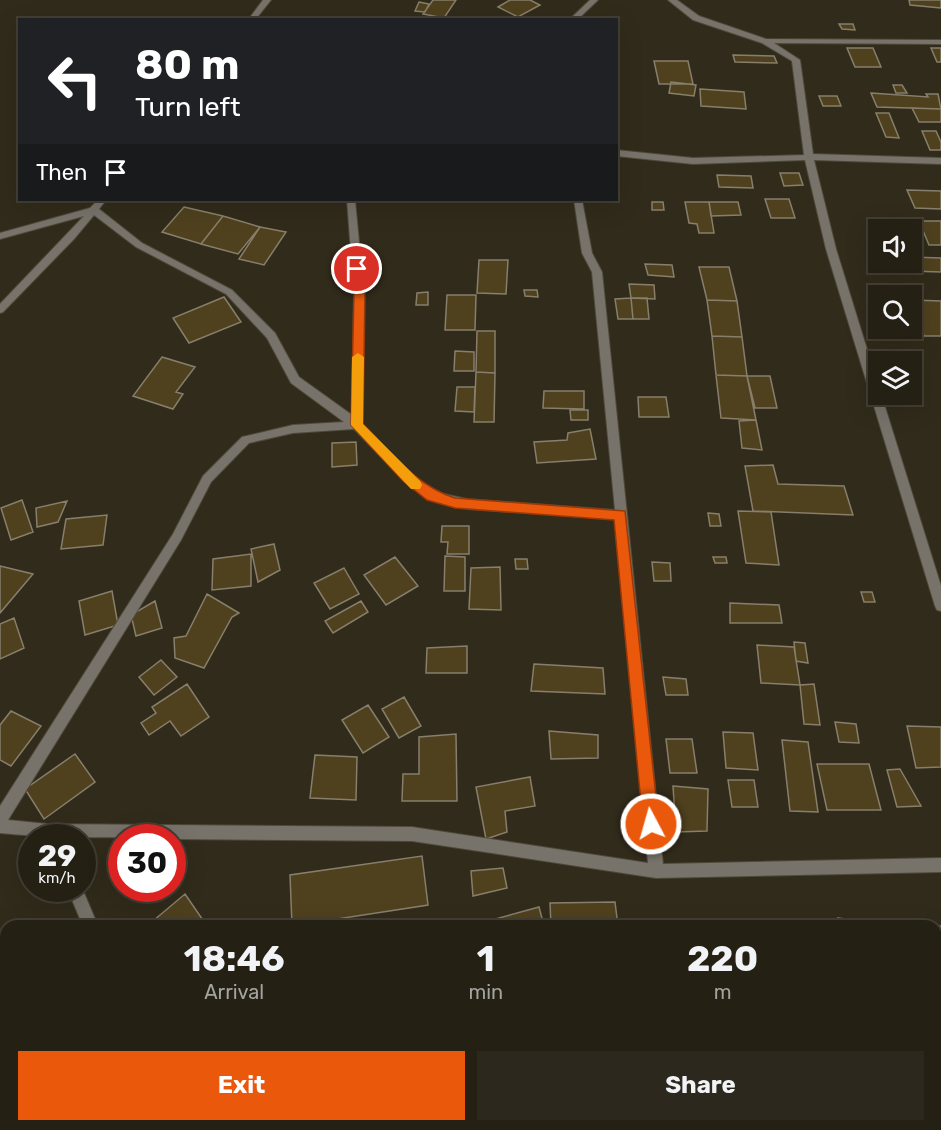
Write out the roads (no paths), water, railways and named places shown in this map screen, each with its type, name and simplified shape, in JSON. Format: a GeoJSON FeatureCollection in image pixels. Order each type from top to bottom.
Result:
{"type":"FeatureCollection","features":[{"type":"Feature","properties":{"kind":"street"},"geometry":{"type":"LineString","coordinates":[[253,18],[267,0]]}},
{"type":"Feature","properties":{"kind":"street"},"geometry":{"type":"LineString","coordinates":[[574,18],[594,0]]}},
{"type":"Feature","properties":{"kind":"street"},"geometry":{"type":"LineString","coordinates":[[672,0],[696,18],[765,41],[796,60],[809,157],[831,249],[941,606]]}},
{"type":"Feature","properties":{"kind":"street"},"geometry":{"type":"LineString","coordinates":[[765,41],[941,42]]}},
{"type":"Feature","properties":{"kind":"street"},"geometry":{"type":"LineString","coordinates":[[618,153],[693,161],[809,157],[941,160]]}},
{"type":"Feature","properties":{"kind":"street"},"geometry":{"type":"LineString","coordinates":[[0,310],[101,201]]}},
{"type":"Feature","properties":{"kind":"street"},"geometry":{"type":"LineString","coordinates":[[351,201],[359,292],[357,425]]}},
{"type":"Feature","properties":{"kind":"street"},"geometry":{"type":"LineString","coordinates":[[578,201],[587,253],[597,272],[656,871]]}},
{"type":"Feature","properties":{"kind":"street"},"geometry":{"type":"LineString","coordinates":[[0,236],[93,210]]}},
{"type":"Feature","properties":{"kind":"street"},"geometry":{"type":"LineString","coordinates":[[93,210],[139,245],[229,292],[271,336],[295,380],[357,425],[419,488],[443,500],[467,504],[620,515]]}},
{"type":"Feature","properties":{"kind":"street"},"geometry":{"type":"LineString","coordinates":[[0,819],[177,537],[207,479],[246,440],[293,429],[357,425]]}},
{"type":"Feature","properties":{"kind":"street"},"geometry":{"type":"LineString","coordinates":[[0,826],[18,829]]}},
{"type":"Feature","properties":{"kind":"street"},"geometry":{"type":"LineString","coordinates":[[96,834],[412,834],[656,871],[941,865]]}},
{"type":"Feature","properties":{"kind":"street"},"geometry":{"type":"LineString","coordinates":[[80,902],[88,920]]}}]}
